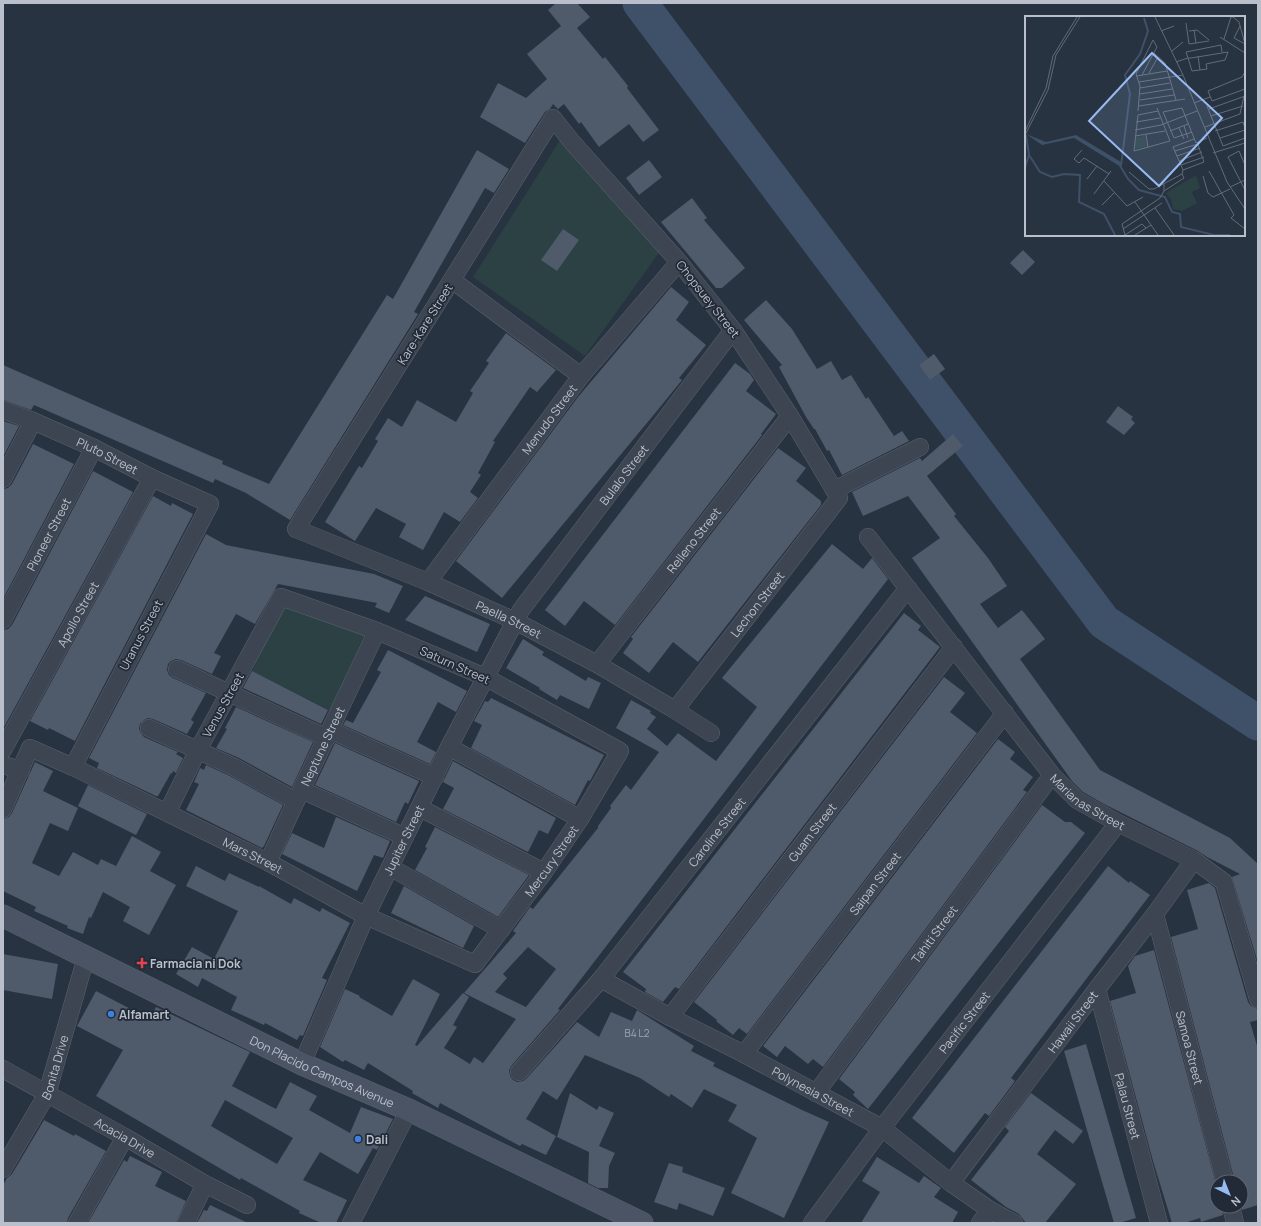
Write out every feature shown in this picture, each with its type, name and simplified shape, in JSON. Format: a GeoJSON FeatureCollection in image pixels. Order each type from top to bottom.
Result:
{"type":"FeatureCollection","features":[{"type":"Feature","properties":{"kind":"main road","name":"Don Placido Campos Avenue"},"geometry":{"type":"LineString","coordinates":[[3,916],[302,1064],[409,1110],[642,1223]]}},
{"type":"Feature","properties":{"kind":"street","name":"Chopsuey Street"},"geometry":{"type":"LineString","coordinates":[[553,118],[572,142],[679,262],[733,330],[790,416],[837,494]]}},
{"type":"Feature","properties":{"kind":"street","name":"Kare-Kare Street"},"geometry":{"type":"LineString","coordinates":[[296,529],[553,118]]}},
{"type":"Feature","properties":{"kind":"street","name":"Menudo Street"},"geometry":{"type":"LineString","coordinates":[[428,582],[581,376],[679,262]]}},
{"type":"Feature","properties":{"kind":"street"},"geometry":{"type":"LineString","coordinates":[[452,280],[581,376]]}},
{"type":"Feature","properties":{"kind":"street","name":"Bulalo Street"},"geometry":{"type":"LineString","coordinates":[[515,621],[521,610],[733,330]]}},
{"type":"Feature","properties":{"kind":"street","name":"Pluto Street"},"geometry":{"type":"LineString","coordinates":[[3,410],[33,421],[94,448],[152,478],[210,504]]}},
{"type":"Feature","properties":{"kind":"street","name":"Relleno Street"},"geometry":{"type":"LineString","coordinates":[[597,664],[790,416]]}},
{"type":"Feature","properties":{"kind":"street"},"geometry":{"type":"LineString","coordinates":[[3,479],[33,421]]}},
{"type":"Feature","properties":{"kind":"street"},"geometry":{"type":"LineString","coordinates":[[837,494],[920,447]]}},
{"type":"Feature","properties":{"kind":"street","name":"Pioneer Street"},"geometry":{"type":"LineString","coordinates":[[3,620],[94,448]]}},
{"type":"Feature","properties":{"kind":"street","name":"Apollo Street"},"geometry":{"type":"LineString","coordinates":[[3,750],[152,478]]}},
{"type":"Feature","properties":{"kind":"street","name":"Lechon Street"},"geometry":{"type":"LineString","coordinates":[[675,710],[837,494]]}},
{"type":"Feature","properties":{"kind":"street","name":"Uranus Street"},"geometry":{"type":"LineString","coordinates":[[73,766],[210,504]]}},
{"type":"Feature","properties":{"kind":"street","name":"Paella Street"},"geometry":{"type":"LineString","coordinates":[[296,529],[428,582],[515,621],[597,664],[675,710],[710,733]]}},
{"type":"Feature","properties":{"kind":"street","name":"Marianas Street"},"geometry":{"type":"LineString","coordinates":[[868,538],[1052,775],[1077,800],[1118,823],[1194,860],[1224,882],[1258,999]]}},
{"type":"Feature","properties":{"kind":"street","name":"Caroline Street"},"geometry":{"type":"LineString","coordinates":[[519,1072],[601,979],[908,588]]}},
{"type":"Feature","properties":{"kind":"street","name":"Saturn Street"},"geometry":{"type":"LineString","coordinates":[[282,597],[377,631],[485,677],[620,751]]}},
{"type":"Feature","properties":{"kind":"street","name":"Venus Street"},"geometry":{"type":"LineString","coordinates":[[167,813],[198,750],[282,597]]}},
{"type":"Feature","properties":{"kind":"street","name":"Jupiter Street"},"geometry":{"type":"LineString","coordinates":[[302,1064],[366,916],[449,747],[515,621]]}},
{"type":"Feature","properties":{"kind":"street","name":"Neptune Street"},"geometry":{"type":"LineString","coordinates":[[268,862],[377,631]]}},
{"type":"Feature","properties":{"kind":"street","name":"Guam Street"},"geometry":{"type":"LineString","coordinates":[[670,1017],[954,647]]}},
{"type":"Feature","properties":{"kind":"street"},"geometry":{"type":"LineString","coordinates":[[177,669],[230,693],[435,778]]}},
{"type":"Feature","properties":{"kind":"street","name":"Saipan Street"},"geometry":{"type":"LineString","coordinates":[[744,1054],[1005,713]]}},
{"type":"Feature","properties":{"kind":"street"},"geometry":{"type":"LineString","coordinates":[[149,728],[299,795],[405,837]]}},
{"type":"Feature","properties":{"kind":"street"},"geometry":{"type":"LineString","coordinates":[[449,747],[580,819]]}},
{"type":"Feature","properties":{"kind":"street","name":"Mars Street"},"geometry":{"type":"LineString","coordinates":[[21,770],[30,748],[73,766],[268,862],[366,916],[475,964]]}},
{"type":"Feature","properties":{"kind":"street","name":"Mercury Street"},"geometry":{"type":"LineString","coordinates":[[475,964],[544,872],[580,819],[620,751]]}},
{"type":"Feature","properties":{"kind":"street"},"geometry":{"type":"LineString","coordinates":[[3,765],[21,770],[3,808]]}},
{"type":"Feature","properties":{"kind":"street","name":"Tahiti Street"},"geometry":{"type":"LineString","coordinates":[[816,1093],[1052,775]]}},
{"type":"Feature","properties":{"kind":"street"},"geometry":{"type":"LineString","coordinates":[[420,808],[544,872]]}},
{"type":"Feature","properties":{"kind":"street","name":"Pacific Street"},"geometry":{"type":"LineString","coordinates":[[812,1223],[882,1128],[1118,823]]}},
{"type":"Feature","properties":{"kind":"street","name":"Hawaii Street"},"geometry":{"type":"LineString","coordinates":[[951,1183],[1155,914],[1194,860]]}},
{"type":"Feature","properties":{"kind":"street"},"geometry":{"type":"LineString","coordinates":[[390,867],[501,930]]}},
{"type":"Feature","properties":{"kind":"street","name":"Samoa Street"},"geometry":{"type":"LineString","coordinates":[[1155,914],[1222,1174]]}},
{"type":"Feature","properties":{"kind":"street","name":"Bonita Drive"},"geometry":{"type":"LineString","coordinates":[[3,1169],[47,1094],[86,957]]}},
{"type":"Feature","properties":{"kind":"street","name":"Polynesia Street"},"geometry":{"type":"LineString","coordinates":[[601,979],[670,1017],[744,1054],[882,1128],[951,1183],[985,1216],[1014,1223]]}},
{"type":"Feature","properties":{"kind":"street","name":"Palau Street"},"geometry":{"type":"LineString","coordinates":[[1097,989],[1159,1223]]}},
{"type":"Feature","properties":{"kind":"street","name":"Acacia Drive"},"geometry":{"type":"LineString","coordinates":[[3,1069],[125,1137],[205,1184],[247,1205]]}},
{"type":"Feature","properties":{"kind":"street"},"geometry":{"type":"LineString","coordinates":[[351,1223],[409,1110]]}},
{"type":"Feature","properties":{"kind":"street"},"geometry":{"type":"LineString","coordinates":[[77,1223],[125,1137]]}},
{"type":"Feature","properties":{"kind":"street"},"geometry":{"type":"LineString","coordinates":[[186,1223],[205,1184]]}},
{"type":"Feature","properties":{"kind":"green space"},"geometry":{"type":"Polygon","coordinates":[[[562,137],[661,250],[585,356],[473,277],[562,137]]]}},
{"type":"Feature","properties":{"kind":"green space"},"geometry":{"type":"Polygon","coordinates":[[[284,607],[371,636],[335,713],[252,671],[284,607]]]}},
{"type":"Feature","properties":{"kind":"building"},"geometry":{"type":"Polygon","coordinates":[[[556,3],[577,3],[590,17],[577,28],[603,59],[605,57],[628,86],[627,88],[659,130],[643,142],[629,124],[599,147],[581,122],[579,124],[564,104],[558,109],[553,104],[550,109],[545,112],[525,143],[480,117],[498,83],[526,98],[547,79],[527,54],[561,26],[548,10],[556,3]]]}},
{"type":"Feature","properties":{"kind":"building"},"geometry":{"type":"Polygon","coordinates":[[[477,150],[509,169],[494,193],[485,188],[414,312],[418,314],[290,520],[246,493],[215,479],[213,483],[34,405],[31,410],[3,400],[3,365],[223,461],[222,464],[269,484],[387,295],[393,299],[477,150]]]}},
{"type":"Feature","properties":{"kind":"building"},"geometry":{"type":"Polygon","coordinates":[[[649,160],[662,177],[639,195],[626,178],[649,160]]]}},
{"type":"Feature","properties":{"kind":"building"},"geometry":{"type":"Polygon","coordinates":[[[692,198],[707,218],[704,220],[745,268],[722,288],[716,288],[661,222],[692,198]]]}},
{"type":"Feature","properties":{"kind":"building"},"geometry":{"type":"Polygon","coordinates":[[[563,229],[579,240],[557,271],[541,260],[563,229]]]}},
{"type":"Feature","properties":{"kind":"building"},"geometry":{"type":"Polygon","coordinates":[[[1023,250],[1035,262],[1022,275],[1010,263],[1023,250]]]}},
{"type":"Feature","properties":{"kind":"building"},"geometry":{"type":"Polygon","coordinates":[[[671,287],[689,302],[676,320],[706,345],[679,378],[682,380],[502,598],[456,561],[578,397],[671,287]]]}},
{"type":"Feature","properties":{"kind":"building"},"geometry":{"type":"Polygon","coordinates":[[[766,300],[792,329],[817,369],[831,361],[842,380],[851,375],[866,399],[868,397],[894,436],[902,431],[909,441],[842,475],[829,450],[827,451],[815,429],[806,417],[779,367],[782,365],[744,320],[766,300]]]}},
{"type":"Feature","properties":{"kind":"building"},"geometry":{"type":"Polygon","coordinates":[[[506,333],[556,370],[537,392],[530,387],[493,441],[495,442],[478,473],[481,475],[470,492],[478,498],[460,522],[444,512],[423,550],[399,537],[406,524],[376,508],[355,541],[325,522],[359,466],[362,468],[378,441],[375,439],[388,418],[402,427],[417,400],[456,422],[473,393],[470,391],[489,363],[486,361],[506,333]]]}},
{"type":"Feature","properties":{"kind":"building"},"geometry":{"type":"Polygon","coordinates":[[[934,354],[945,369],[930,380],[919,365],[934,354]]]}},
{"type":"Feature","properties":{"kind":"building"},"geometry":{"type":"Polygon","coordinates":[[[735,363],[750,374],[754,380],[746,391],[776,414],[761,434],[762,435],[615,625],[584,601],[565,626],[545,610],[735,363]]]}},
{"type":"Feature","properties":{"kind":"building"},"geometry":{"type":"Polygon","coordinates":[[[1118,406],[1133,417],[1131,419],[1135,423],[1124,435],[1106,422],[1118,406]]]}},
{"type":"Feature","properties":{"kind":"building"},"geometry":{"type":"Polygon","coordinates":[[[3,421],[19,426],[3,457],[3,421]]]}},
{"type":"Feature","properties":{"kind":"building"},"geometry":{"type":"Polygon","coordinates":[[[953,434],[963,446],[927,476],[956,514],[954,516],[988,558],[1007,586],[980,604],[998,628],[1022,610],[1045,639],[1020,659],[1100,770],[1230,838],[1258,864],[1258,963],[1232,877],[1240,874],[1198,851],[1104,804],[1083,792],[1072,781],[912,558],[940,538],[908,496],[863,516],[852,492],[920,458],[922,461],[953,434]]]}},
{"type":"Feature","properties":{"kind":"building"},"geometry":{"type":"Polygon","coordinates":[[[33,444],[74,464],[3,599],[3,489],[8,488],[12,484],[33,444]]]}},
{"type":"Feature","properties":{"kind":"building"},"geometry":{"type":"Polygon","coordinates":[[[778,448],[806,468],[796,481],[821,501],[821,505],[698,662],[673,642],[649,673],[623,653],[633,639],[631,637],[778,448]]]}},
{"type":"Feature","properties":{"kind":"building"},"geometry":{"type":"Polygon","coordinates":[[[93,471],[133,492],[3,729],[3,630],[8,629],[12,625],[93,471]]]}},
{"type":"Feature","properties":{"kind":"building"},"geometry":{"type":"Polygon","coordinates":[[[153,496],[171,506],[172,503],[193,514],[75,741],[49,728],[48,730],[30,721],[153,496]]]}},
{"type":"Feature","properties":{"kind":"building"},"geometry":{"type":"Polygon","coordinates":[[[206,534],[226,545],[374,574],[403,586],[389,613],[375,607],[377,603],[278,584],[255,624],[236,614],[214,653],[221,656],[212,674],[181,660],[176,659],[171,661],[168,664],[167,670],[169,675],[206,693],[191,720],[194,722],[187,734],[153,719],[148,718],[140,724],[139,729],[144,737],[178,752],[176,754],[183,758],[176,773],[173,771],[172,774],[171,773],[158,796],[156,796],[97,768],[99,763],[89,758],[206,534]]]}},
{"type":"Feature","properties":{"kind":"building"},"geometry":{"type":"Polygon","coordinates":[[[832,544],[863,569],[872,558],[888,579],[558,1009],[560,1010],[509,1070],[510,1076],[513,1080],[517,1082],[523,1081],[577,1022],[599,1037],[611,1012],[632,1021],[637,1010],[694,1046],[691,1051],[715,1063],[713,1066],[829,1122],[784,1218],[731,1193],[757,1138],[728,1121],[737,1105],[704,1089],[692,1108],[671,1094],[669,1097],[640,1078],[585,1055],[557,1100],[543,1091],[526,1119],[556,1136],[546,1155],[522,1144],[520,1146],[440,1103],[438,1108],[412,1093],[413,1091],[368,1063],[364,1070],[345,1060],[343,1062],[320,1047],[345,989],[360,996],[359,997],[392,1016],[413,979],[440,994],[415,1045],[417,1046],[463,993],[469,997],[453,1025],[457,1027],[444,1048],[470,1064],[474,1057],[483,1063],[516,1019],[464,993],[516,933],[513,931],[530,907],[533,909],[598,828],[611,808],[610,806],[626,785],[631,790],[659,752],[616,728],[631,700],[651,711],[650,713],[656,717],[647,729],[667,746],[678,733],[716,761],[757,707],[722,678],[832,544]],[[528,947],[503,974],[507,978],[495,992],[526,1007],[556,969],[528,947]]]}},
{"type":"Feature","properties":{"kind":"building"},"geometry":{"type":"Polygon","coordinates":[[[425,596],[490,624],[477,652],[405,620],[425,596]]]}},
{"type":"Feature","properties":{"kind":"building"},"geometry":{"type":"Polygon","coordinates":[[[904,613],[921,626],[918,630],[940,647],[679,989],[675,987],[663,1002],[645,992],[646,989],[623,972],[904,613]]]}},
{"type":"Feature","properties":{"kind":"building"},"geometry":{"type":"Polygon","coordinates":[[[523,639],[544,652],[542,655],[586,681],[588,677],[601,683],[589,709],[560,695],[557,700],[506,668],[523,639]]]}},
{"type":"Feature","properties":{"kind":"building"},"geometry":{"type":"Polygon","coordinates":[[[388,650],[467,691],[456,712],[438,702],[417,742],[436,752],[430,764],[343,725],[346,720],[353,723],[381,672],[377,670],[388,650]]]}},
{"type":"Feature","properties":{"kind":"building"},"geometry":{"type":"Polygon","coordinates":[[[252,671],[328,710],[321,724],[243,688],[252,671]]]}},
{"type":"Feature","properties":{"kind":"building"},"geometry":{"type":"Polygon","coordinates":[[[944,677],[965,693],[950,712],[977,733],[747,1034],[739,1028],[733,1035],[694,1002],[944,677]]]}},
{"type":"Feature","properties":{"kind":"building"},"geometry":{"type":"Polygon","coordinates":[[[491,698],[604,755],[590,781],[588,780],[575,805],[471,748],[482,725],[474,721],[485,701],[488,702],[491,698]]]}},
{"type":"Feature","properties":{"kind":"building"},"geometry":{"type":"Polygon","coordinates":[[[236,707],[313,742],[292,787],[239,758],[216,748],[227,729],[225,728],[236,707]]]}},
{"type":"Feature","properties":{"kind":"building"},"geometry":{"type":"Polygon","coordinates":[[[998,739],[1015,752],[1010,759],[1033,777],[1023,790],[1027,792],[823,1067],[813,1059],[808,1064],[785,1046],[777,1057],[763,1046],[998,739]]]}},
{"type":"Feature","properties":{"kind":"building"},"geometry":{"type":"Polygon","coordinates":[[[335,743],[419,781],[408,804],[405,802],[396,822],[315,785],[335,743]]]}},
{"type":"Feature","properties":{"kind":"building"},"geometry":{"type":"Polygon","coordinates":[[[453,761],[556,818],[548,834],[539,830],[528,852],[443,809],[454,788],[443,782],[453,761]]]}},
{"type":"Feature","properties":{"kind":"building"},"geometry":{"type":"Polygon","coordinates":[[[35,762],[53,771],[43,791],[78,808],[68,831],[50,823],[32,863],[59,876],[73,852],[98,865],[101,859],[116,866],[132,836],[161,852],[150,871],[176,885],[149,935],[123,921],[130,907],[103,892],[91,918],[89,917],[83,934],[67,928],[68,926],[34,911],[36,907],[3,891],[3,819],[9,817],[12,813],[35,762]]]}},
{"type":"Feature","properties":{"kind":"building"},"geometry":{"type":"Polygon","coordinates":[[[206,765],[230,776],[283,805],[262,848],[186,810],[199,784],[194,782],[200,768],[204,770],[206,765]]]}},
{"type":"Feature","properties":{"kind":"building"},"geometry":{"type":"Polygon","coordinates":[[[88,785],[147,814],[136,835],[78,806],[88,785]]]}},
{"type":"Feature","properties":{"kind":"building"},"geometry":{"type":"Polygon","coordinates":[[[1042,805],[1065,822],[1071,822],[1085,833],[868,1109],[853,1095],[855,1092],[839,1079],[1042,805]]]}},
{"type":"Feature","properties":{"kind":"building"},"geometry":{"type":"Polygon","coordinates":[[[336,817],[390,841],[383,858],[374,855],[357,891],[282,854],[292,833],[324,848],[336,817]]]}},
{"type":"Feature","properties":{"kind":"building"},"geometry":{"type":"Polygon","coordinates":[[[435,827],[529,875],[498,917],[415,870],[427,848],[425,847],[435,827]]]}},
{"type":"Feature","properties":{"kind":"building"},"geometry":{"type":"Polygon","coordinates":[[[196,866],[225,881],[229,873],[259,886],[291,904],[294,898],[320,912],[322,908],[350,923],[322,978],[327,980],[303,1036],[300,1035],[297,1040],[265,1023],[264,1025],[231,1010],[237,997],[202,978],[198,987],[176,974],[192,947],[214,959],[238,911],[186,886],[196,866]]]}},
{"type":"Feature","properties":{"kind":"building"},"geometry":{"type":"Polygon","coordinates":[[[1108,866],[1129,883],[1130,881],[1150,895],[1011,1078],[1015,1081],[989,1116],[985,1113],[954,1153],[912,1118],[1108,866]]]}},
{"type":"Feature","properties":{"kind":"building"},"geometry":{"type":"Polygon","coordinates":[[[1209,883],[1215,888],[1248,1002],[1251,1006],[1258,1009],[1258,1020],[1250,1022],[1258,1049],[1258,1205],[1249,1208],[1249,1174],[1233,1174],[1171,937],[1198,929],[1187,890],[1209,883]]]}},
{"type":"Feature","properties":{"kind":"building"},"geometry":{"type":"Polygon","coordinates":[[[404,886],[474,926],[463,948],[391,913],[404,886]]]}},
{"type":"Feature","properties":{"kind":"building"},"geometry":{"type":"Polygon","coordinates":[[[1154,950],[1213,1174],[1209,1174],[1209,1214],[1223,1215],[1201,1222],[1200,1218],[1184,1223],[1172,1223],[1153,1161],[1110,1001],[1136,993],[1128,966],[1135,956],[1154,950]]]}},
{"type":"Feature","properties":{"kind":"building"},"geometry":{"type":"Polygon","coordinates":[[[3,954],[58,964],[52,999],[3,990],[3,954]]]}},
{"type":"Feature","properties":{"kind":"building"},"geometry":{"type":"Polygon","coordinates":[[[96,991],[150,1019],[156,1007],[250,1052],[232,1086],[276,1109],[290,1082],[317,1096],[309,1110],[350,1133],[361,1107],[393,1119],[377,1150],[373,1148],[358,1174],[320,1152],[303,1180],[347,1200],[336,1223],[321,1223],[299,1213],[300,1211],[241,1178],[240,1180],[96,1096],[123,1050],[77,1026],[96,991]],[[225,1100],[211,1126],[277,1164],[293,1138],[225,1100]]]}},
{"type":"Feature","properties":{"kind":"building"},"geometry":{"type":"Polygon","coordinates":[[[1086,1044],[1136,1218],[1119,1223],[1114,1223],[1064,1051],[1086,1044]]]}},
{"type":"Feature","properties":{"kind":"building"},"geometry":{"type":"Polygon","coordinates":[[[570,1093],[597,1110],[599,1106],[614,1113],[599,1146],[615,1153],[609,1166],[608,1188],[598,1188],[588,1183],[589,1152],[557,1137],[570,1093]]]}},
{"type":"Feature","properties":{"kind":"building"},"geometry":{"type":"Polygon","coordinates":[[[1031,1093],[1083,1131],[1073,1144],[1055,1130],[1037,1154],[1076,1184],[1045,1223],[1026,1223],[1019,1214],[1006,1207],[971,1180],[1009,1131],[1005,1127],[1031,1093]]]}},
{"type":"Feature","properties":{"kind":"building"},"geometry":{"type":"Polygon","coordinates":[[[44,1120],[74,1136],[75,1134],[106,1151],[68,1218],[67,1223],[3,1223],[3,1185],[7,1178],[12,1174],[44,1120]]]}},
{"type":"Feature","properties":{"kind":"building"},"geometry":{"type":"Polygon","coordinates":[[[130,1156],[162,1172],[155,1186],[186,1201],[176,1223],[88,1223],[124,1160],[127,1162],[130,1156]]]}},
{"type":"Feature","properties":{"kind":"building"},"geometry":{"type":"Polygon","coordinates":[[[877,1157],[919,1183],[924,1176],[941,1188],[934,1197],[958,1212],[952,1223],[861,1223],[880,1192],[862,1181],[877,1157]]]}},
{"type":"Feature","properties":{"kind":"building"},"geometry":{"type":"Polygon","coordinates":[[[669,1163],[683,1167],[682,1172],[725,1188],[713,1216],[679,1203],[677,1210],[654,1202],[669,1163]]]}},
{"type":"Feature","properties":{"kind":"building"},"geometry":{"type":"Polygon","coordinates":[[[210,1205],[248,1223],[197,1223],[204,1210],[207,1211],[210,1205]]]}},
{"type":"Feature","properties":{"kind":"waterway"},"geometry":{"type":"LineString","coordinates":[[640,3],[1104,622],[1258,723]]}},
{"type":"Feature","properties":{"kind":"place","name":"Farmacia ni Dok"},"geometry":{"type":"Point","coordinates":[142,963]}},
{"type":"Feature","properties":{"kind":"place","name":"Alfamart"},"geometry":{"type":"Point","coordinates":[111,1014]}},
{"type":"Feature","properties":{"kind":"place","name":"Dali"},"geometry":{"type":"Point","coordinates":[358,1139]}}]}
